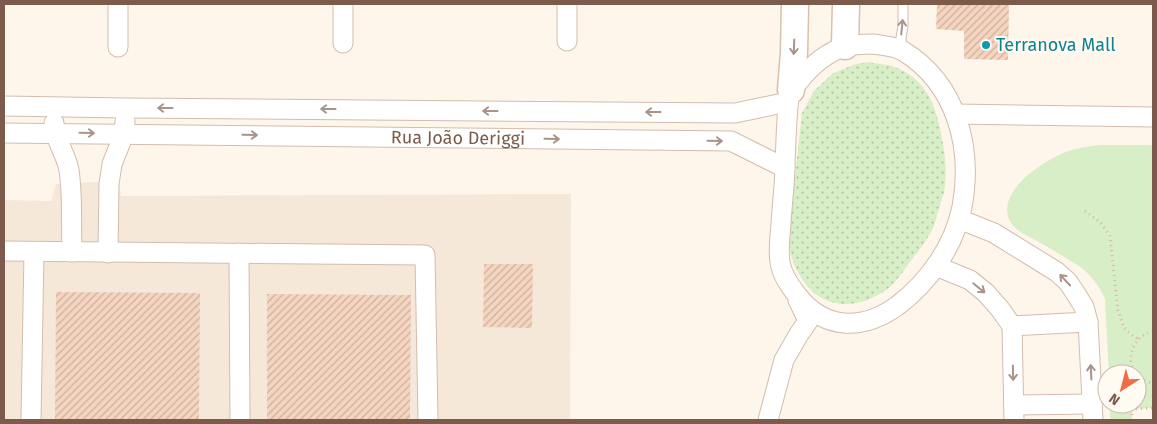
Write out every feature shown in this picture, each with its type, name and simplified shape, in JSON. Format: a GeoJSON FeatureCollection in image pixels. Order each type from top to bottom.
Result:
{"type":"FeatureCollection","features":[{"type":"Feature","properties":{"kind":"street"},"geometry":{"type":"LineString","coordinates":[[118,4],[118,47]]}},
{"type":"Feature","properties":{"kind":"street"},"geometry":{"type":"LineString","coordinates":[[343,4],[343,43]]}},
{"type":"Feature","properties":{"kind":"street"},"geometry":{"type":"LineString","coordinates":[[567,4],[567,41]]}},
{"type":"Feature","properties":{"kind":"street"},"geometry":{"type":"LineString","coordinates":[[789,96],[808,70],[818,60],[845,46],[874,44],[902,51],[929,71],[949,99],[963,140],[966,166],[964,193],[959,219],[950,243],[936,266],[904,300],[878,317],[854,323],[841,323],[829,320],[815,313],[802,302],[793,290],[784,277],[780,263],[779,248],[789,96],[794,54],[795,4]]}},
{"type":"Feature","properties":{"kind":"street"},"geometry":{"type":"LineString","coordinates":[[845,46],[846,4]]}},
{"type":"Feature","properties":{"kind":"street","name":"Rua João Deriggi"},"geometry":{"type":"LineString","coordinates":[[4,106],[735,113],[789,96]]}},
{"type":"Feature","properties":{"kind":"street"},"geometry":{"type":"LineString","coordinates":[[54,106],[55,133],[68,167],[71,187],[72,252]]}},
{"type":"Feature","properties":{"kind":"street"},"geometry":{"type":"LineString","coordinates":[[108,252],[109,184],[112,164],[124,134],[126,108]]}},
{"type":"Feature","properties":{"kind":"street"},"geometry":{"type":"LineString","coordinates":[[955,114],[1153,116]]}},
{"type":"Feature","properties":{"kind":"street","name":"Rua João Deriggi"},"geometry":{"type":"LineString","coordinates":[[4,133],[731,141],[785,168]]}},
{"type":"Feature","properties":{"kind":"street"},"geometry":{"type":"LineString","coordinates":[[936,266],[970,280],[1000,308],[1012,326],[1014,413],[1093,412],[1088,322],[1084,307],[1068,282],[1057,272],[994,233],[959,219]]}},
{"type":"Feature","properties":{"kind":"street"},"geometry":{"type":"LineString","coordinates":[[4,252],[425,255],[428,420]]}},
{"type":"Feature","properties":{"kind":"street"},"geometry":{"type":"LineString","coordinates":[[31,420],[34,252]]}},
{"type":"Feature","properties":{"kind":"street"},"geometry":{"type":"LineString","coordinates":[[239,253],[240,420]]}},
{"type":"Feature","properties":{"kind":"street"},"geometry":{"type":"LineString","coordinates":[[768,419],[784,360],[808,321],[793,290]]}},
{"type":"Feature","properties":{"kind":"street"},"geometry":{"type":"LineString","coordinates":[[768,419],[798,354],[814,333],[829,320]]}},
{"type":"Feature","properties":{"kind":"street"},"geometry":{"type":"LineString","coordinates":[[1012,326],[1088,322]]}},
{"type":"Feature","properties":{"kind":"lane"},"geometry":{"type":"LineString","coordinates":[[902,4],[902,51]]}},
{"type":"Feature","properties":{"kind":"path"},"geometry":{"type":"LineString","coordinates":[[1086,211],[1100,222],[1110,236],[1118,311],[1124,328],[1138,339]]}},
{"type":"Feature","properties":{"kind":"path"},"geometry":{"type":"LineString","coordinates":[[1153,331],[1146,333],[1138,339],[1132,348],[1131,359],[1133,369],[1140,377],[1153,383]]}},
{"type":"Feature","properties":{"kind":"path"},"geometry":{"type":"LineString","coordinates":[[1132,420],[1132,409],[1153,408]]}},
{"type":"Feature","properties":{"kind":"shaded area"},"geometry":{"type":"Polygon","coordinates":[[[119,181],[121,196],[571,194],[570,420],[4,420],[4,200],[51,201],[56,184],[119,181]]]}},
{"type":"Feature","properties":{"kind":"green space"},"geometry":{"type":"Polygon","coordinates":[[[869,62],[892,66],[905,72],[920,84],[931,99],[943,143],[946,176],[944,194],[933,228],[925,243],[897,279],[885,291],[868,300],[840,304],[824,299],[808,287],[796,269],[789,248],[788,240],[802,113],[814,91],[833,73],[856,64],[869,62]]]}},
{"type":"Feature","properties":{"kind":"green space"},"geometry":{"type":"Polygon","coordinates":[[[1100,145],[1153,145],[1153,408],[1147,408],[1147,364],[1108,364],[1105,299],[1100,289],[1079,266],[1017,229],[1011,223],[1007,212],[1014,190],[1023,180],[1056,156],[1083,147],[1100,145]]]}},
{"type":"Feature","properties":{"kind":"green space"},"geometry":{"type":"Polygon","coordinates":[[[1110,414],[1132,414],[1132,420],[1112,420],[1110,414]]]}},
{"type":"Feature","properties":{"kind":"building","name":"Terranova Mall"},"geometry":{"type":"Polygon","coordinates":[[[937,4],[1009,4],[1008,60],[964,59],[964,31],[936,29],[937,4]]]}},
{"type":"Feature","properties":{"kind":"building"},"geometry":{"type":"Polygon","coordinates":[[[484,264],[533,264],[532,328],[483,327],[484,264]]]}},
{"type":"Feature","properties":{"kind":"building"},"geometry":{"type":"Polygon","coordinates":[[[56,292],[200,293],[199,420],[55,420],[56,292]]]}},
{"type":"Feature","properties":{"kind":"building"},"geometry":{"type":"Polygon","coordinates":[[[267,294],[411,295],[410,420],[267,420],[267,294]]]}},
{"type":"Feature","properties":{"kind":"place","name":"Terranova Mall"},"geometry":{"type":"Point","coordinates":[986,45]}}]}
